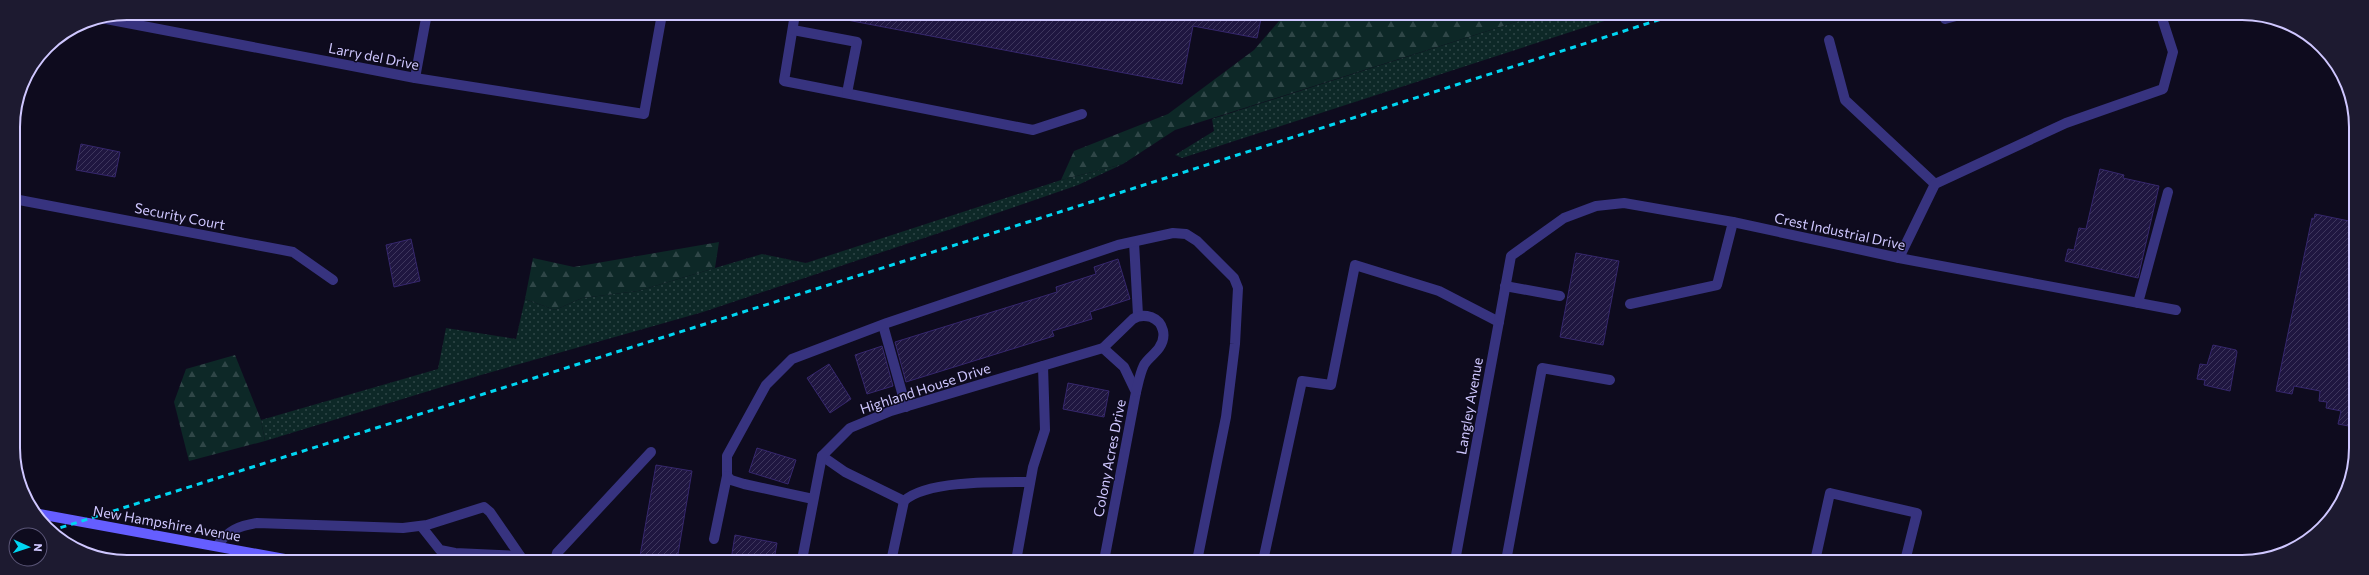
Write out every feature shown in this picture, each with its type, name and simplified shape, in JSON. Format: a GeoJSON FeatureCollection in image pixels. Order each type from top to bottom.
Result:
{"type":"FeatureCollection","features":[{"type":"Feature","properties":{"kind":"street"},"geometry":{"type":"LineString","coordinates":[[415,78],[426,20]]}},
{"type":"Feature","properties":{"kind":"street","name":"Larry del Drive"},"geometry":{"type":"LineString","coordinates":[[116,21],[415,78],[644,114],[661,20]]}},
{"type":"Feature","properties":{"kind":"street"},"geometry":{"type":"LineString","coordinates":[[794,20],[784,81],[1033,130],[1082,114]]}},
{"type":"Feature","properties":{"kind":"street"},"geometry":{"type":"LineString","coordinates":[[1899,258],[1935,184],[2066,123],[2164,89],[2173,52],[2163,20]]}},
{"type":"Feature","properties":{"kind":"street"},"geometry":{"type":"LineString","coordinates":[[793,30],[857,42],[847,93]]}},
{"type":"Feature","properties":{"kind":"street"},"geometry":{"type":"LineString","coordinates":[[1829,40],[1845,100],[1935,184]]}},
{"type":"Feature","properties":{"kind":"street"},"geometry":{"type":"LineString","coordinates":[[2138,303],[2168,192]]}},
{"type":"Feature","properties":{"kind":"street","name":"Security Court"},"geometry":{"type":"LineString","coordinates":[[20,199],[293,252],[333,280]]}},
{"type":"Feature","properties":{"kind":"street","name":"Crest Industrial Drive"},"geometry":{"type":"LineString","coordinates":[[1511,256],[1564,218],[1596,206],[1624,203],[1733,222],[1899,258],[2176,310]]}},
{"type":"Feature","properties":{"kind":"street"},"geometry":{"type":"LineString","coordinates":[[1630,304],[1717,286],[1733,222]]}},
{"type":"Feature","properties":{"kind":"street"},"geometry":{"type":"LineString","coordinates":[[714,539],[728,476],[727,456],[766,385],[792,359],[883,325],[1118,245],[1173,233],[1186,234],[1197,241],[1234,278],[1238,288],[1235,344],[1226,417],[1198,555]]}},
{"type":"Feature","properties":{"kind":"street"},"geometry":{"type":"LineString","coordinates":[[1103,348],[1138,315],[1134,242]]}},
{"type":"Feature","properties":{"kind":"street","name":"Langley Avenue"},"geometry":{"type":"LineString","coordinates":[[1456,555],[1511,256]]}},
{"type":"Feature","properties":{"kind":"street"},"geometry":{"type":"LineString","coordinates":[[1264,555],[1302,380],[1331,385],[1355,265],[1439,291],[1499,322]]}},
{"type":"Feature","properties":{"kind":"street"},"geometry":{"type":"LineString","coordinates":[[1505,286],[1560,296]]}},
{"type":"Feature","properties":{"kind":"street"},"geometry":{"type":"LineString","coordinates":[[1136,392],[1144,364],[1160,347],[1163,335],[1162,326],[1156,320],[1138,315]]}},
{"type":"Feature","properties":{"kind":"street"},"geometry":{"type":"LineString","coordinates":[[883,325],[906,407]]}},
{"type":"Feature","properties":{"kind":"street","name":"Highland House Drive"},"geometry":{"type":"LineString","coordinates":[[822,456],[850,428],[906,407],[1103,348]]}},
{"type":"Feature","properties":{"kind":"street","name":"Colony Acres Drive"},"geometry":{"type":"LineString","coordinates":[[1103,348],[1124,367],[1136,392],[1105,555]]}},
{"type":"Feature","properties":{"kind":"street"},"geometry":{"type":"LineString","coordinates":[[1017,555],[1030,482],[1045,430],[1043,366]]}},
{"type":"Feature","properties":{"kind":"street"},"geometry":{"type":"LineString","coordinates":[[1507,555],[1542,368],[1610,380]]}},
{"type":"Feature","properties":{"kind":"street"},"geometry":{"type":"LineString","coordinates":[[556,555],[651,452]]}},
{"type":"Feature","properties":{"kind":"street"},"geometry":{"type":"LineString","coordinates":[[803,555],[822,456],[846,472],[904,501]]}},
{"type":"Feature","properties":{"kind":"street"},"geometry":{"type":"LineString","coordinates":[[728,476],[731,480],[744,484],[813,499]]}},
{"type":"Feature","properties":{"kind":"street"},"geometry":{"type":"LineString","coordinates":[[893,555],[904,501],[910,495],[958,483],[1030,482]]}},
{"type":"Feature","properties":{"kind":"street"},"geometry":{"type":"LineString","coordinates":[[1816,555],[1830,493],[1917,513],[1906,555]]}},
{"type":"Feature","properties":{"kind":"street"},"geometry":{"type":"LineString","coordinates":[[218,546],[225,535],[239,526],[257,523],[403,528],[422,526],[487,508],[519,555]]}},
{"type":"Feature","properties":{"kind":"street","name":"New Hampshire Avenue"},"geometry":{"type":"LineString","coordinates":[[43,515],[264,555]]}},
{"type":"Feature","properties":{"kind":"street"},"geometry":{"type":"LineString","coordinates":[[422,526],[440,550],[482,555]]}},
{"type":"Feature","properties":{"kind":"green space"},"geometry":{"type":"Polygon","coordinates":[[[1280,20],[1522,20],[1175,130],[1123,164],[1061,180],[1074,151],[1168,114],[1254,50],[1280,20]]]}},
{"type":"Feature","properties":{"kind":"green space"},"geometry":{"type":"Polygon","coordinates":[[[1522,20],[1608,20],[1182,158],[1175,155],[1214,131],[1212,119],[1522,20]]]}},
{"type":"Feature","properties":{"kind":"green space"},"geometry":{"type":"Polygon","coordinates":[[[1123,164],[1078,185],[703,312],[481,375],[265,441],[261,420],[438,369],[446,328],[516,339],[525,299],[555,310],[582,298],[638,291],[762,254],[806,263],[1061,180],[1123,164]]]}},
{"type":"Feature","properties":{"kind":"green space"},"geometry":{"type":"Polygon","coordinates":[[[719,242],[715,268],[638,291],[582,298],[555,310],[525,299],[533,258],[574,267],[719,242]]]}},
{"type":"Feature","properties":{"kind":"green space"},"geometry":{"type":"Polygon","coordinates":[[[235,355],[261,420],[265,441],[189,461],[174,402],[186,369],[235,355]]]}},
{"type":"Feature","properties":{"kind":"building"},"geometry":{"type":"Polygon","coordinates":[[[847,20],[1261,20],[1257,38],[1193,26],[1182,84],[847,20]]]}},
{"type":"Feature","properties":{"kind":"building"},"geometry":{"type":"Polygon","coordinates":[[[81,144],[120,152],[115,177],[76,170],[81,144]]]}},
{"type":"Feature","properties":{"kind":"building"},"geometry":{"type":"Polygon","coordinates":[[[2100,169],[2124,175],[2123,178],[2159,186],[2138,278],[2065,261],[2068,249],[2074,250],[2079,228],[2086,229],[2100,169]]]}},
{"type":"Feature","properties":{"kind":"building"},"geometry":{"type":"Polygon","coordinates":[[[2315,214],[2349,221],[2349,426],[2338,424],[2341,411],[2326,408],[2327,402],[2319,401],[2320,391],[2294,386],[2292,394],[2276,391],[2312,218],[2314,219],[2315,214]]]}},
{"type":"Feature","properties":{"kind":"building"},"geometry":{"type":"Polygon","coordinates":[[[411,239],[420,281],[394,287],[386,245],[411,239]]]}},
{"type":"Feature","properties":{"kind":"building"},"geometry":{"type":"Polygon","coordinates":[[[1576,253],[1619,261],[1603,345],[1560,337],[1576,253]]]}},
{"type":"Feature","properties":{"kind":"building"},"geometry":{"type":"Polygon","coordinates":[[[1118,259],[1130,299],[1090,312],[1092,319],[1052,331],[1054,336],[906,382],[895,342],[1057,292],[1056,287],[1096,274],[1094,267],[1118,259]]]}},
{"type":"Feature","properties":{"kind":"building"},"geometry":{"type":"Polygon","coordinates":[[[2213,345],[2236,350],[2237,352],[2230,391],[2204,385],[2205,380],[2197,379],[2200,364],[2207,365],[2213,345]]]}},
{"type":"Feature","properties":{"kind":"building"},"geometry":{"type":"Polygon","coordinates":[[[882,346],[893,386],[867,394],[855,355],[882,346]]]}},
{"type":"Feature","properties":{"kind":"building"},"geometry":{"type":"Polygon","coordinates":[[[829,364],[851,399],[830,413],[807,378],[829,364]]]}},
{"type":"Feature","properties":{"kind":"building"},"geometry":{"type":"Polygon","coordinates":[[[1068,383],[1109,391],[1104,417],[1063,409],[1068,383]]]}},
{"type":"Feature","properties":{"kind":"building"},"geometry":{"type":"Polygon","coordinates":[[[757,448],[796,460],[788,484],[749,472],[757,448]]]}},
{"type":"Feature","properties":{"kind":"building"},"geometry":{"type":"Polygon","coordinates":[[[656,465],[692,471],[678,555],[640,555],[656,465]]]}},
{"type":"Feature","properties":{"kind":"building"},"geometry":{"type":"Polygon","coordinates":[[[735,535],[777,543],[775,555],[732,555],[735,535]]]}},
{"type":"Feature","properties":{"kind":"railway"},"geometry":{"type":"LineString","coordinates":[[57,529],[1069,209],[1658,20]]}}]}
